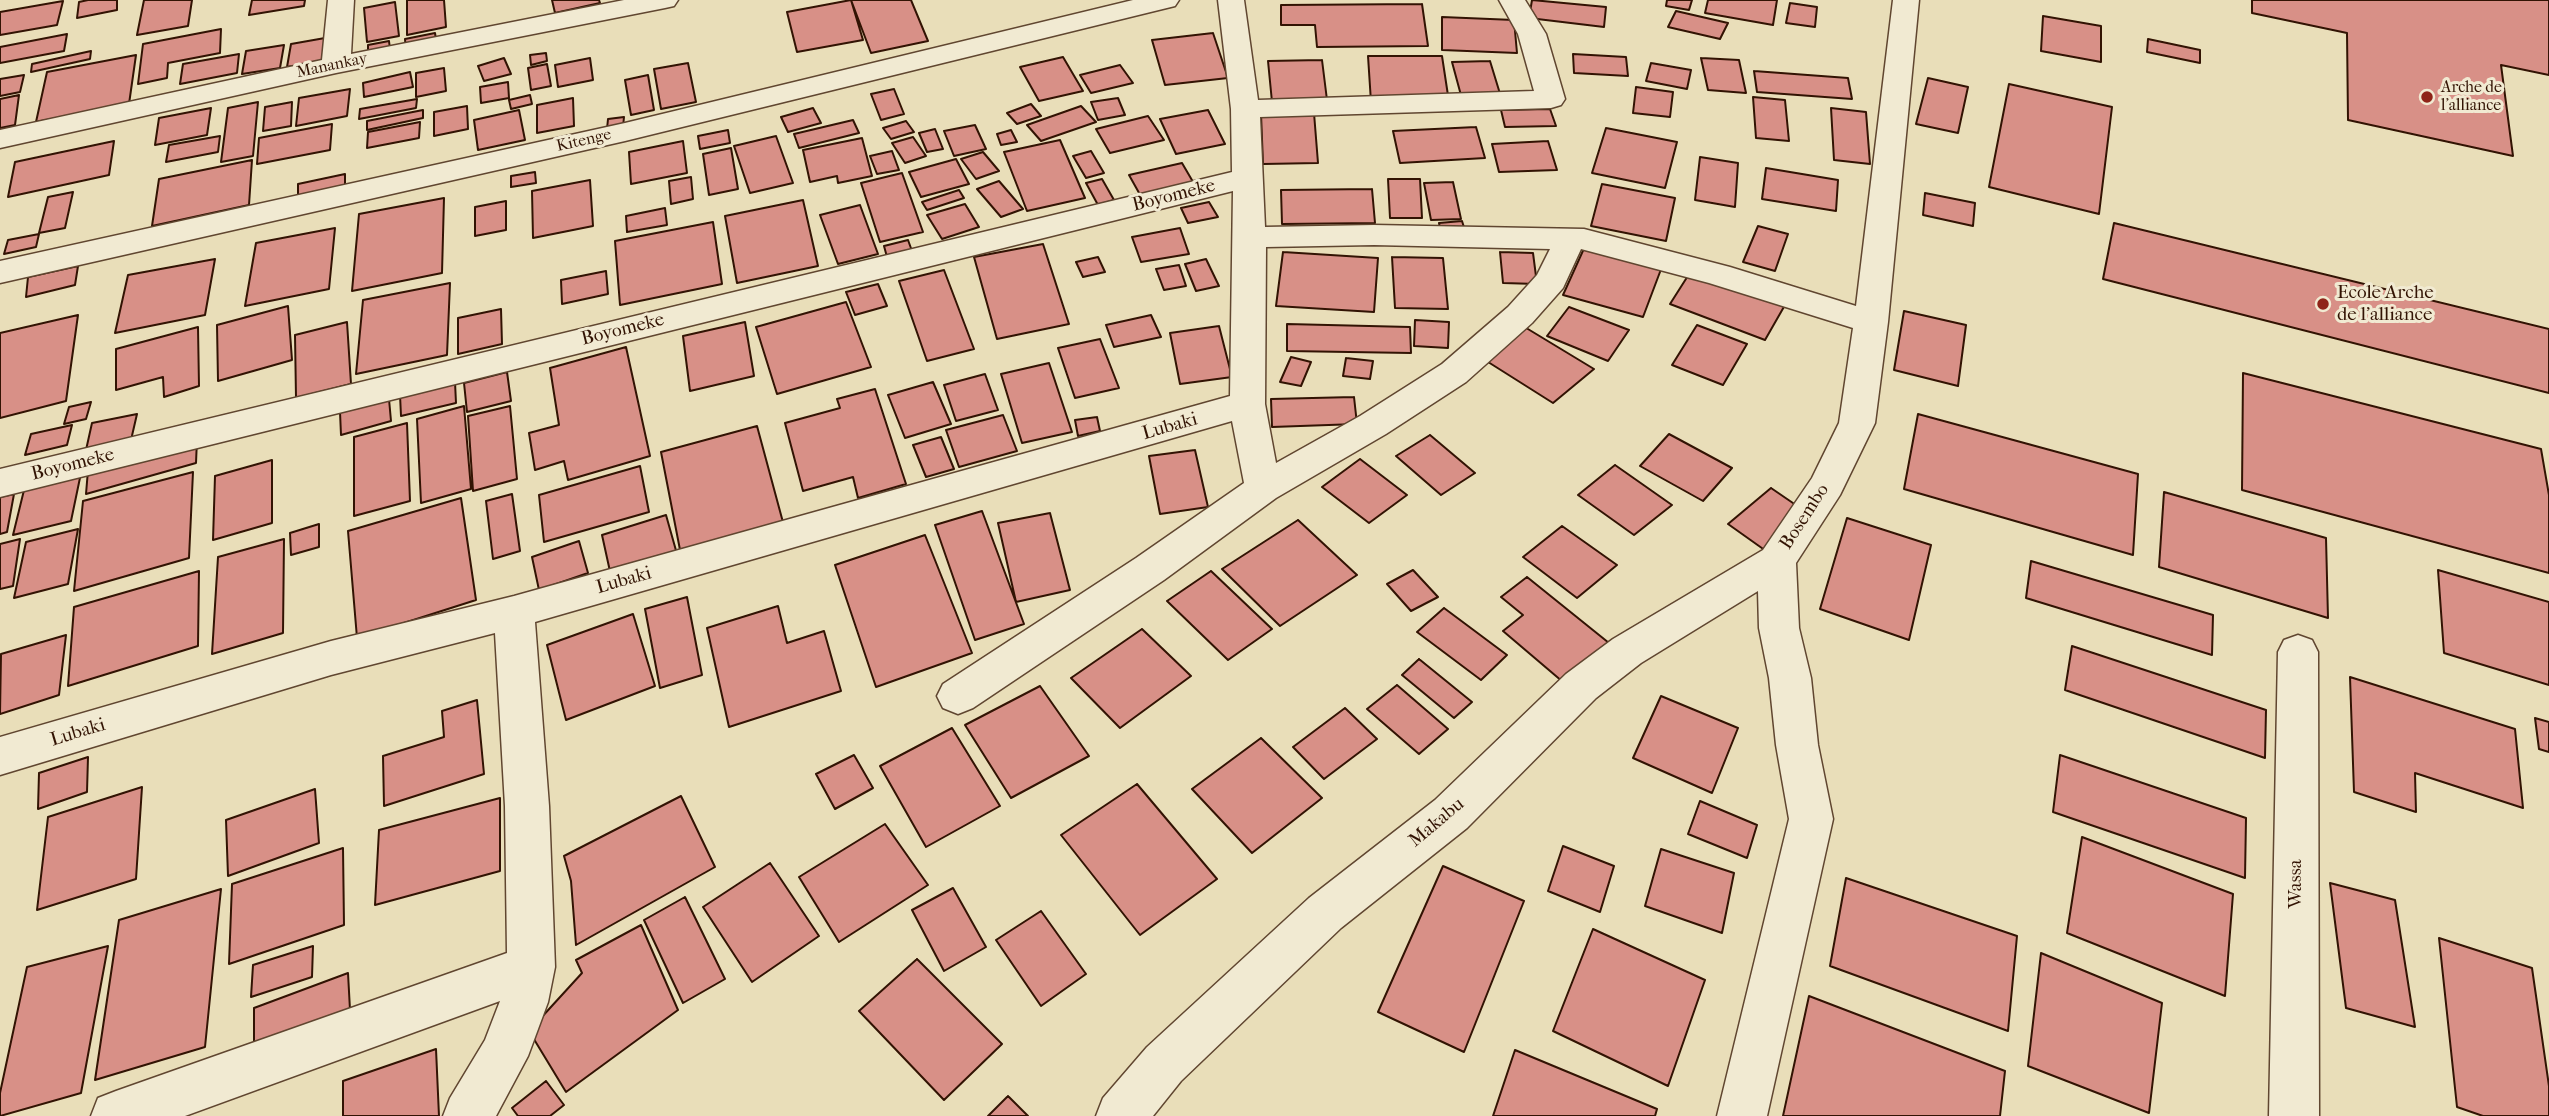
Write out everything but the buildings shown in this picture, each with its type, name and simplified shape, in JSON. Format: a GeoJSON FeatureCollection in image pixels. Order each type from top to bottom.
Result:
{"type":"FeatureCollection","features":[{"type":"Feature","properties":{"kind":"street"},"geometry":{"type":"LineString","coordinates":[[336,65],[341,0]]}},
{"type":"Feature","properties":{"kind":"street","name":"Manankay"},"geometry":{"type":"LineString","coordinates":[[0,139],[336,65],[665,0]]}},
{"type":"Feature","properties":{"kind":"street","name":"Kitenge"},"geometry":{"type":"LineString","coordinates":[[0,272],[625,132],[1166,0]]}},
{"type":"Feature","properties":{"kind":"street"},"geometry":{"type":"LineString","coordinates":[[1231,0],[1245,109],[1250,237],[1247,404],[1263,488]]}},
{"type":"Feature","properties":{"kind":"street"},"geometry":{"type":"LineString","coordinates":[[1245,109],[1552,99],[1532,34],[1512,0]]}},
{"type":"Feature","properties":{"kind":"street","name":"Bosembo"},"geometry":{"type":"LineString","coordinates":[[1742,1116],[1811,820],[1797,746],[1790,678],[1779,628],[1777,561],[1827,485],[1857,423],[1871,323],[1906,0]]}},
{"type":"Feature","properties":{"kind":"street","name":"Boyomeke"},"geometry":{"type":"LineString","coordinates":[[0,483],[1247,178]]}},
{"type":"Feature","properties":{"kind":"street"},"geometry":{"type":"LineString","coordinates":[[1250,237],[1374,235],[1584,239],[1651,255],[1871,323]]}},
{"type":"Feature","properties":{"kind":"street"},"geometry":{"type":"LineString","coordinates":[[958,696],[1150,569],[1263,488],[1373,425],[1454,373],[1520,315],[1551,280],[1569,240]]}},
{"type":"Feature","properties":{"kind":"street","name":"Lubaki"},"geometry":{"type":"LineString","coordinates":[[0,757],[331,658],[514,612],[1048,463],[1247,404]]}},
{"type":"Feature","properties":{"kind":"street","name":"Makabu"},"geometry":{"type":"LineString","coordinates":[[1121,1116],[1164,1064],[1325,913],[1451,814],[1581,686],[1646,639],[1777,561]]}},
{"type":"Feature","properties":{"kind":"street"},"geometry":{"type":"LineString","coordinates":[[468,1116],[503,1056],[524,1002],[531,967],[527,806],[514,612]]}},
{"type":"Feature","properties":{"kind":"street","name":"Wassa"},"geometry":{"type":"LineString","coordinates":[[2294,1116],[2298,652]]}},
{"type":"Feature","properties":{"kind":"street"},"geometry":{"type":"LineString","coordinates":[[116,1116],[531,967]]}},
{"type":"Feature","properties":{"kind":"place","name":"Arche de l'alliance"},"geometry":{"type":"Point","coordinates":[2427,97]}},
{"type":"Feature","properties":{"kind":"place","name":"Ecole Arche de l'alliance"},"geometry":{"type":"Point","coordinates":[2323,304]}}]}
